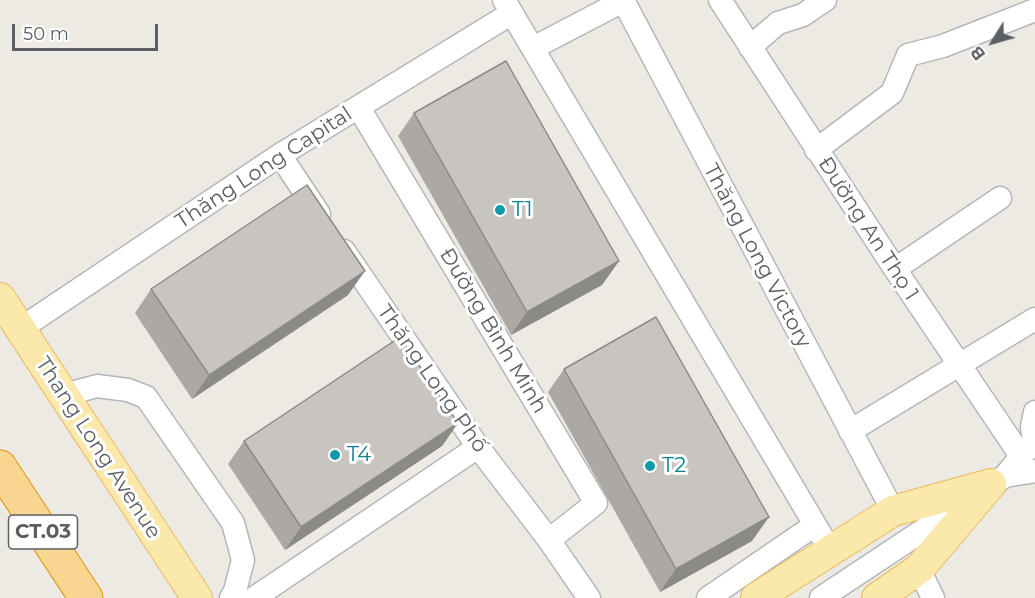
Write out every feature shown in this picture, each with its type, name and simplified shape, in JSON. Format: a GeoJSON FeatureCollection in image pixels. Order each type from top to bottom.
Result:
{"type":"FeatureCollection","features":[{"type":"Feature","properties":{"kind":"highway","name":"CT.03"},"geometry":{"type":"LineString","coordinates":[[0,467],[86,598]]}},
{"type":"Feature","properties":{"kind":"main road","name":"Thang Long Avenue"},"geometry":{"type":"LineString","coordinates":[[0,298],[196,598]]}},
{"type":"Feature","properties":{"kind":"main road"},"geometry":{"type":"LineString","coordinates":[[756,598],[893,511],[998,480]]}},
{"type":"Feature","properties":{"kind":"main road"},"geometry":{"type":"LineString","coordinates":[[877,598],[919,569],[998,480]]}},
{"type":"Feature","properties":{"kind":"street","name":"Đường An Thọ 1"},"geometry":{"type":"LineString","coordinates":[[720,0],[959,366],[1031,454]]}},
{"type":"Feature","properties":{"kind":"street"},"geometry":{"type":"LineString","coordinates":[[750,47],[778,23],[803,15],[825,0]]}},
{"type":"Feature","properties":{"kind":"street"},"geometry":{"type":"LineString","coordinates":[[533,48],[623,1]]}},
{"type":"Feature","properties":{"kind":"street","name":"Thăng Long Victory"},"geometry":{"type":"LineString","coordinates":[[623,1],[893,511]]}},
{"type":"Feature","properties":{"kind":"street"},"geometry":{"type":"LineString","coordinates":[[508,7],[831,550]]}},
{"type":"Feature","properties":{"kind":"street","name":"Thăng Long Capital"},"geometry":{"type":"LineString","coordinates":[[20,329],[280,155],[359,108],[508,7]]}},
{"type":"Feature","properties":{"kind":"street"},"geometry":{"type":"LineString","coordinates":[[816,150],[892,93],[908,55],[943,46],[1035,10]]}},
{"type":"Feature","properties":{"kind":"street","name":"Đường Bình Minh"},"geometry":{"type":"LineString","coordinates":[[359,108],[596,503],[549,540]]}},
{"type":"Feature","properties":{"kind":"street","name":"Thăng Long Phố"},"geometry":{"type":"LineString","coordinates":[[280,155],[478,447],[549,540],[589,598]]}},
{"type":"Feature","properties":{"kind":"street"},"geometry":{"type":"LineString","coordinates":[[894,269],[1000,198]]}},
{"type":"Feature","properties":{"kind":"street"},"geometry":{"type":"LineString","coordinates":[[850,431],[1035,319]]}},
{"type":"Feature","properties":{"kind":"street"},"geometry":{"type":"LineString","coordinates":[[63,395],[97,386],[128,390],[146,397],[233,523],[243,560],[231,598]]}},
{"type":"Feature","properties":{"kind":"street"},"geometry":{"type":"LineString","coordinates":[[821,598],[998,480],[1031,454],[1035,412]]}},
{"type":"Feature","properties":{"kind":"street"},"geometry":{"type":"LineString","coordinates":[[254,598],[478,447]]}},
{"type":"Feature","properties":{"kind":"street"},"geometry":{"type":"LineString","coordinates":[[708,598],[815,525]]}},
{"type":"Feature","properties":{"kind":"street"},"geometry":{"type":"LineString","coordinates":[[919,569],[933,598]]}},
{"type":"Feature","properties":{"kind":"building","name":"T1"},"geometry":{"type":"Polygon","coordinates":[[[506,61],[619,261],[527,312],[414,113],[506,61]]]}},
{"type":"Feature","properties":{"kind":"building"},"geometry":{"type":"Polygon","coordinates":[[[307,185],[365,271],[209,375],[151,289],[307,185]]]}},
{"type":"Feature","properties":{"kind":"building","name":"T2"},"geometry":{"type":"Polygon","coordinates":[[[656,317],[769,517],[676,569],[564,369],[656,317]]]}},
{"type":"Feature","properties":{"kind":"building","name":"T4"},"geometry":{"type":"Polygon","coordinates":[[[400,337],[458,423],[301,527],[244,441],[400,337]]]}},
{"type":"Feature","properties":{"kind":"place","name":"T1"},"geometry":{"type":"Point","coordinates":[500,210]}},
{"type":"Feature","properties":{"kind":"place","name":"T4"},"geometry":{"type":"Point","coordinates":[335,455]}},
{"type":"Feature","properties":{"kind":"place","name":"T2"},"geometry":{"type":"Point","coordinates":[650,466]}}]}
